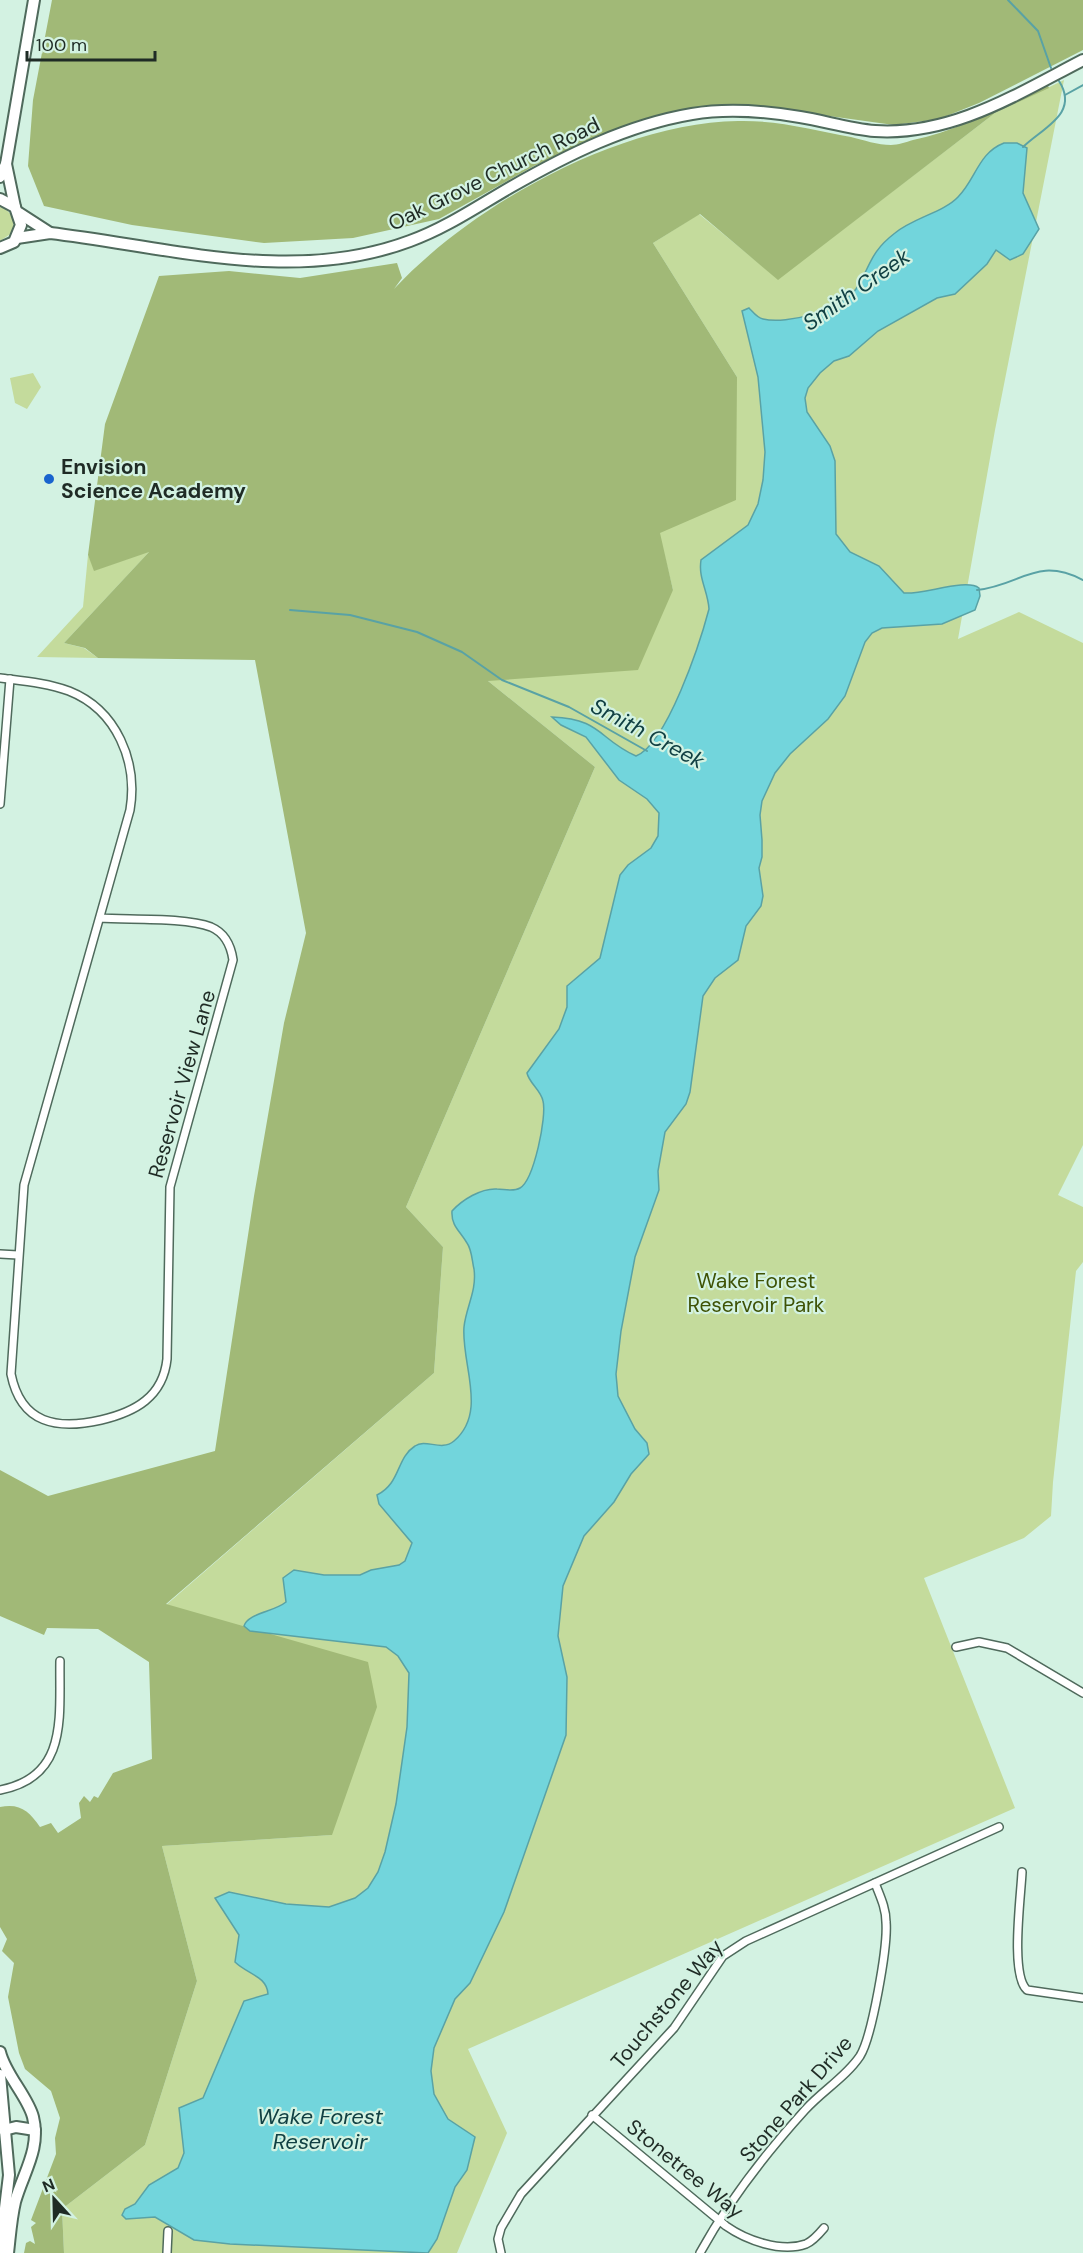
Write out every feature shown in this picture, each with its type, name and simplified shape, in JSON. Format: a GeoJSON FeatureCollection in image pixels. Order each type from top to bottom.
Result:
{"type":"FeatureCollection","features":[{"type":"Feature","properties":{"kind":"main road"},"geometry":{"type":"LineString","coordinates":[[0,177],[6,164],[34,0]]}},
{"type":"Feature","properties":{"kind":"main road","name":"Oak Grove Church Road"},"geometry":{"type":"LineString","coordinates":[[9,244],[50,233],[271,263],[329,261],[372,253],[427,234],[572,154],[641,126],[691,114],[748,111],[800,117],[873,131],[914,131],[968,118],[1083,60]]}},
{"type":"Feature","properties":{"kind":"main road"},"geometry":{"type":"LineString","coordinates":[[0,258],[21,225],[6,164]]}},
{"type":"Feature","properties":{"kind":"main road","name":"Oak Grove Church Road"},"geometry":{"type":"LineString","coordinates":[[0,199],[50,233]]}},
{"type":"Feature","properties":{"kind":"main road"},"geometry":{"type":"LineString","coordinates":[[1,2059],[8,2067],[14,2084],[32,2112],[35,2130],[33,2155],[14,2209],[8,2253]]}},
{"type":"Feature","properties":{"kind":"main road"},"geometry":{"type":"LineString","coordinates":[[0,2076],[4,2100],[9,2186],[0,2250]]}},
{"type":"Feature","properties":{"kind":"main road"},"geometry":{"type":"LineString","coordinates":[[4,2130],[20,2127],[35,2130]]}},
{"type":"Feature","properties":{"kind":"street","name":"Reservoir View Lane"},"geometry":{"type":"LineString","coordinates":[[0,678],[60,688],[82,698],[108,721],[124,747],[131,772],[132,794],[100,918],[24,1185],[11,1374],[15,1390],[25,1406],[42,1419],[71,1426],[123,1414],[148,1400],[159,1385],[166,1369],[168,1206],[172,1174],[232,960],[224,937],[211,927],[189,923],[100,918]]}},
{"type":"Feature","properties":{"kind":"street"},"geometry":{"type":"LineString","coordinates":[[0,804],[10,679]]}},
{"type":"Feature","properties":{"kind":"street"},"geometry":{"type":"LineString","coordinates":[[0,1254],[18,1255]]}},
{"type":"Feature","properties":{"kind":"street"},"geometry":{"type":"LineString","coordinates":[[956,1647],[979,1642],[1007,1648],[1083,1693]]}},
{"type":"Feature","properties":{"kind":"street"},"geometry":{"type":"LineString","coordinates":[[0,1790],[16,1787],[36,1775],[56,1748],[60,1661]]}},
{"type":"Feature","properties":{"kind":"street","name":"Touchstone Way"},"geometry":{"type":"LineString","coordinates":[[501,2253],[498,2239],[514,2205],[592,2115],[674,2028],[718,1962],[729,1951],[746,1941],[999,1827]]}},
{"type":"Feature","properties":{"kind":"street"},"geometry":{"type":"LineString","coordinates":[[1022,1872],[1019,1967],[1022,1986],[1028,1990],[1083,1998]]}},
{"type":"Feature","properties":{"kind":"street","name":"Stone Park Drive"},"geometry":{"type":"LineString","coordinates":[[700,2253],[718,2219],[800,2116],[854,2064],[864,2049],[872,2020],[886,1926],[883,1903],[875,1883]]}},
{"type":"Feature","properties":{"kind":"street","name":"Stonetree Way"},"geometry":{"type":"LineString","coordinates":[[592,2115],[718,2219],[749,2240],[773,2247],[803,2246],[824,2229]]}},
{"type":"Feature","properties":{"kind":"street"},"geometry":{"type":"LineString","coordinates":[[167,2253],[168,2231]]}},
{"type":"Feature","properties":{"kind":"green space"},"geometry":{"type":"Polygon","coordinates":[[[52,0],[1083,0],[1083,50],[979,103],[939,119],[894,125],[756,106],[711,108],[600,136],[534,166],[439,219],[353,238],[264,243],[132,225],[44,206],[28,166],[33,100],[52,0]]]}},
{"type":"Feature","properties":{"kind":"green space","name":"Wake Forest Reservoir Park"},"geometry":{"type":"Polygon","coordinates":[[[1064,80],[995,430],[958,639],[1019,612],[1083,643],[1083,1145],[1058,1195],[1083,1207],[1083,1262],[1076,1271],[1051,1516],[1024,1538],[924,1578],[1015,1808],[468,2049],[507,2133],[457,2253],[64,2253],[62,2209],[145,2145],[197,1981],[162,1846],[332,1835],[330,1652],[166,1605],[434,1373],[443,1247],[406,1207],[595,767],[488,681],[673,590],[659,533],[737,377],[653,243],[699,214],[778,279],[995,113],[1064,80]]]}},
{"type":"Feature","properties":{"kind":"green space"},"geometry":{"type":"Polygon","coordinates":[[[1047,83],[1049,88],[995,113],[778,280],[700,214],[653,243],[737,377],[736,500],[660,533],[673,590],[638,670],[488,681],[595,767],[406,1207],[443,1247],[434,1373],[166,1604],[368,1662],[377,1707],[332,1835],[162,1846],[197,1981],[145,2145],[62,2209],[64,2253],[24,2253],[26,2243],[30,2241],[35,2244],[31,2227],[36,2223],[31,2220],[56,2154],[55,2138],[60,2118],[51,2091],[25,2069],[19,2053],[8,1997],[14,1963],[2,1951],[7,1939],[0,1927],[0,1807],[19,1807],[40,1827],[51,1823],[58,1833],[81,1818],[79,1803],[84,1796],[90,1802],[94,1796],[98,1798],[113,1773],[152,1759],[149,1662],[98,1629],[47,1628],[44,1635],[0,1616],[0,1470],[48,1496],[215,1451],[254,1196],[284,1023],[306,933],[255,660],[98,658],[85,648],[64,643],[149,552],[94,571],[88,555],[105,424],[159,276],[229,271],[300,278],[397,263],[402,278],[394,289],[427,257],[464,227],[506,199],[551,174],[598,153],[646,136],[693,125],[752,121],[795,126],[894,145],[931,136],[965,124],[1047,83]]]}},
{"type":"Feature","properties":{"kind":"green space"},"geometry":{"type":"Polygon","coordinates":[[[0,207],[10,214],[14,224],[12,233],[0,241],[0,207]]]}},
{"type":"Feature","properties":{"kind":"green space"},"geometry":{"type":"Polygon","coordinates":[[[33,373],[41,387],[27,409],[15,403],[10,378],[33,373]]]}},
{"type":"Feature","properties":{"kind":"green space"},"geometry":{"type":"Polygon","coordinates":[[[150,551],[64,643],[84,648],[98,658],[37,657],[83,607],[88,555],[95,570],[150,551]]]}},
{"type":"Feature","properties":{"kind":"water","name":"Wake Forest Reservoir"},"geometry":{"type":"Polygon","coordinates":[[[1004,143],[1017,143],[1027,148],[1023,193],[1039,229],[1023,254],[1010,260],[996,250],[987,264],[955,294],[937,298],[878,331],[849,356],[834,361],[808,388],[805,398],[807,412],[830,446],[835,461],[836,534],[850,552],[879,566],[904,593],[973,585],[979,588],[980,596],[975,610],[942,624],[882,628],[872,633],[865,642],[845,696],[828,719],[790,754],[775,773],[762,801],[760,815],[762,857],[759,868],[763,896],[761,906],[746,926],[738,960],[715,978],[703,996],[690,1092],[686,1104],[665,1132],[658,1171],[659,1190],[635,1257],[621,1331],[616,1374],[618,1396],[635,1429],[647,1443],[649,1454],[631,1474],[614,1502],[584,1536],[563,1586],[558,1636],[567,1677],[566,1735],[504,1912],[470,1983],[455,1999],[434,2048],[431,2071],[434,2094],[448,2119],[475,2137],[467,2170],[455,2187],[437,2239],[428,2253],[230,2244],[194,2240],[155,2217],[126,2219],[122,2215],[125,2209],[135,2204],[149,2185],[178,2168],[184,2153],[179,2108],[203,2098],[244,2001],[268,1994],[267,1988],[260,1979],[235,1962],[239,1935],[215,1898],[229,1892],[286,1904],[329,1907],[355,1898],[368,1888],[378,1872],[385,1852],[396,1804],[407,1727],[409,1673],[398,1656],[386,1647],[250,1631],[244,1626],[256,1615],[286,1602],[283,1578],[294,1570],[324,1575],[360,1575],[371,1570],[399,1565],[405,1561],[412,1543],[379,1504],[377,1495],[390,1484],[409,1451],[424,1443],[449,1444],[464,1429],[469,1416],[471,1387],[464,1327],[475,1277],[470,1249],[454,1225],[452,1211],[466,1199],[478,1193],[491,1189],[514,1190],[525,1183],[538,1147],[544,1109],[542,1097],[527,1073],[559,1029],[567,1007],[567,986],[600,958],[620,875],[628,865],[651,848],[658,836],[659,813],[647,799],[619,780],[586,737],[561,725],[552,717],[591,726],[636,756],[648,748],[659,733],[681,691],[709,609],[700,567],[701,560],[748,525],[758,504],[763,480],[765,452],[758,377],[742,311],[749,308],[761,318],[786,320],[813,314],[849,297],[856,289],[875,253],[886,240],[910,223],[952,202],[964,190],[988,153],[1004,143]]]}},
{"type":"Feature","properties":{"kind":"waterway","name":"Smith Creek"},"geometry":{"type":"LineString","coordinates":[[1008,0],[1038,31],[1051,68]]}},
{"type":"Feature","properties":{"kind":"waterway","name":"Smith Creek"},"geometry":{"type":"LineString","coordinates":[[1023,147],[1056,119],[1062,111],[1065,103],[1059,81]]}},
{"type":"Feature","properties":{"kind":"waterway"},"geometry":{"type":"LineString","coordinates":[[1065,95],[1083,85]]}},
{"type":"Feature","properties":{"kind":"waterway"},"geometry":{"type":"LineString","coordinates":[[977,590],[1041,571],[1067,573],[1083,580]]}},
{"type":"Feature","properties":{"kind":"waterway"},"geometry":{"type":"LineString","coordinates":[[290,610],[350,615],[417,632],[462,652],[502,680],[569,707],[647,751]]}},
{"type":"Feature","properties":{"kind":"place","name":"Envision Science Academy"},"geometry":{"type":"Point","coordinates":[49,479]}}]}
